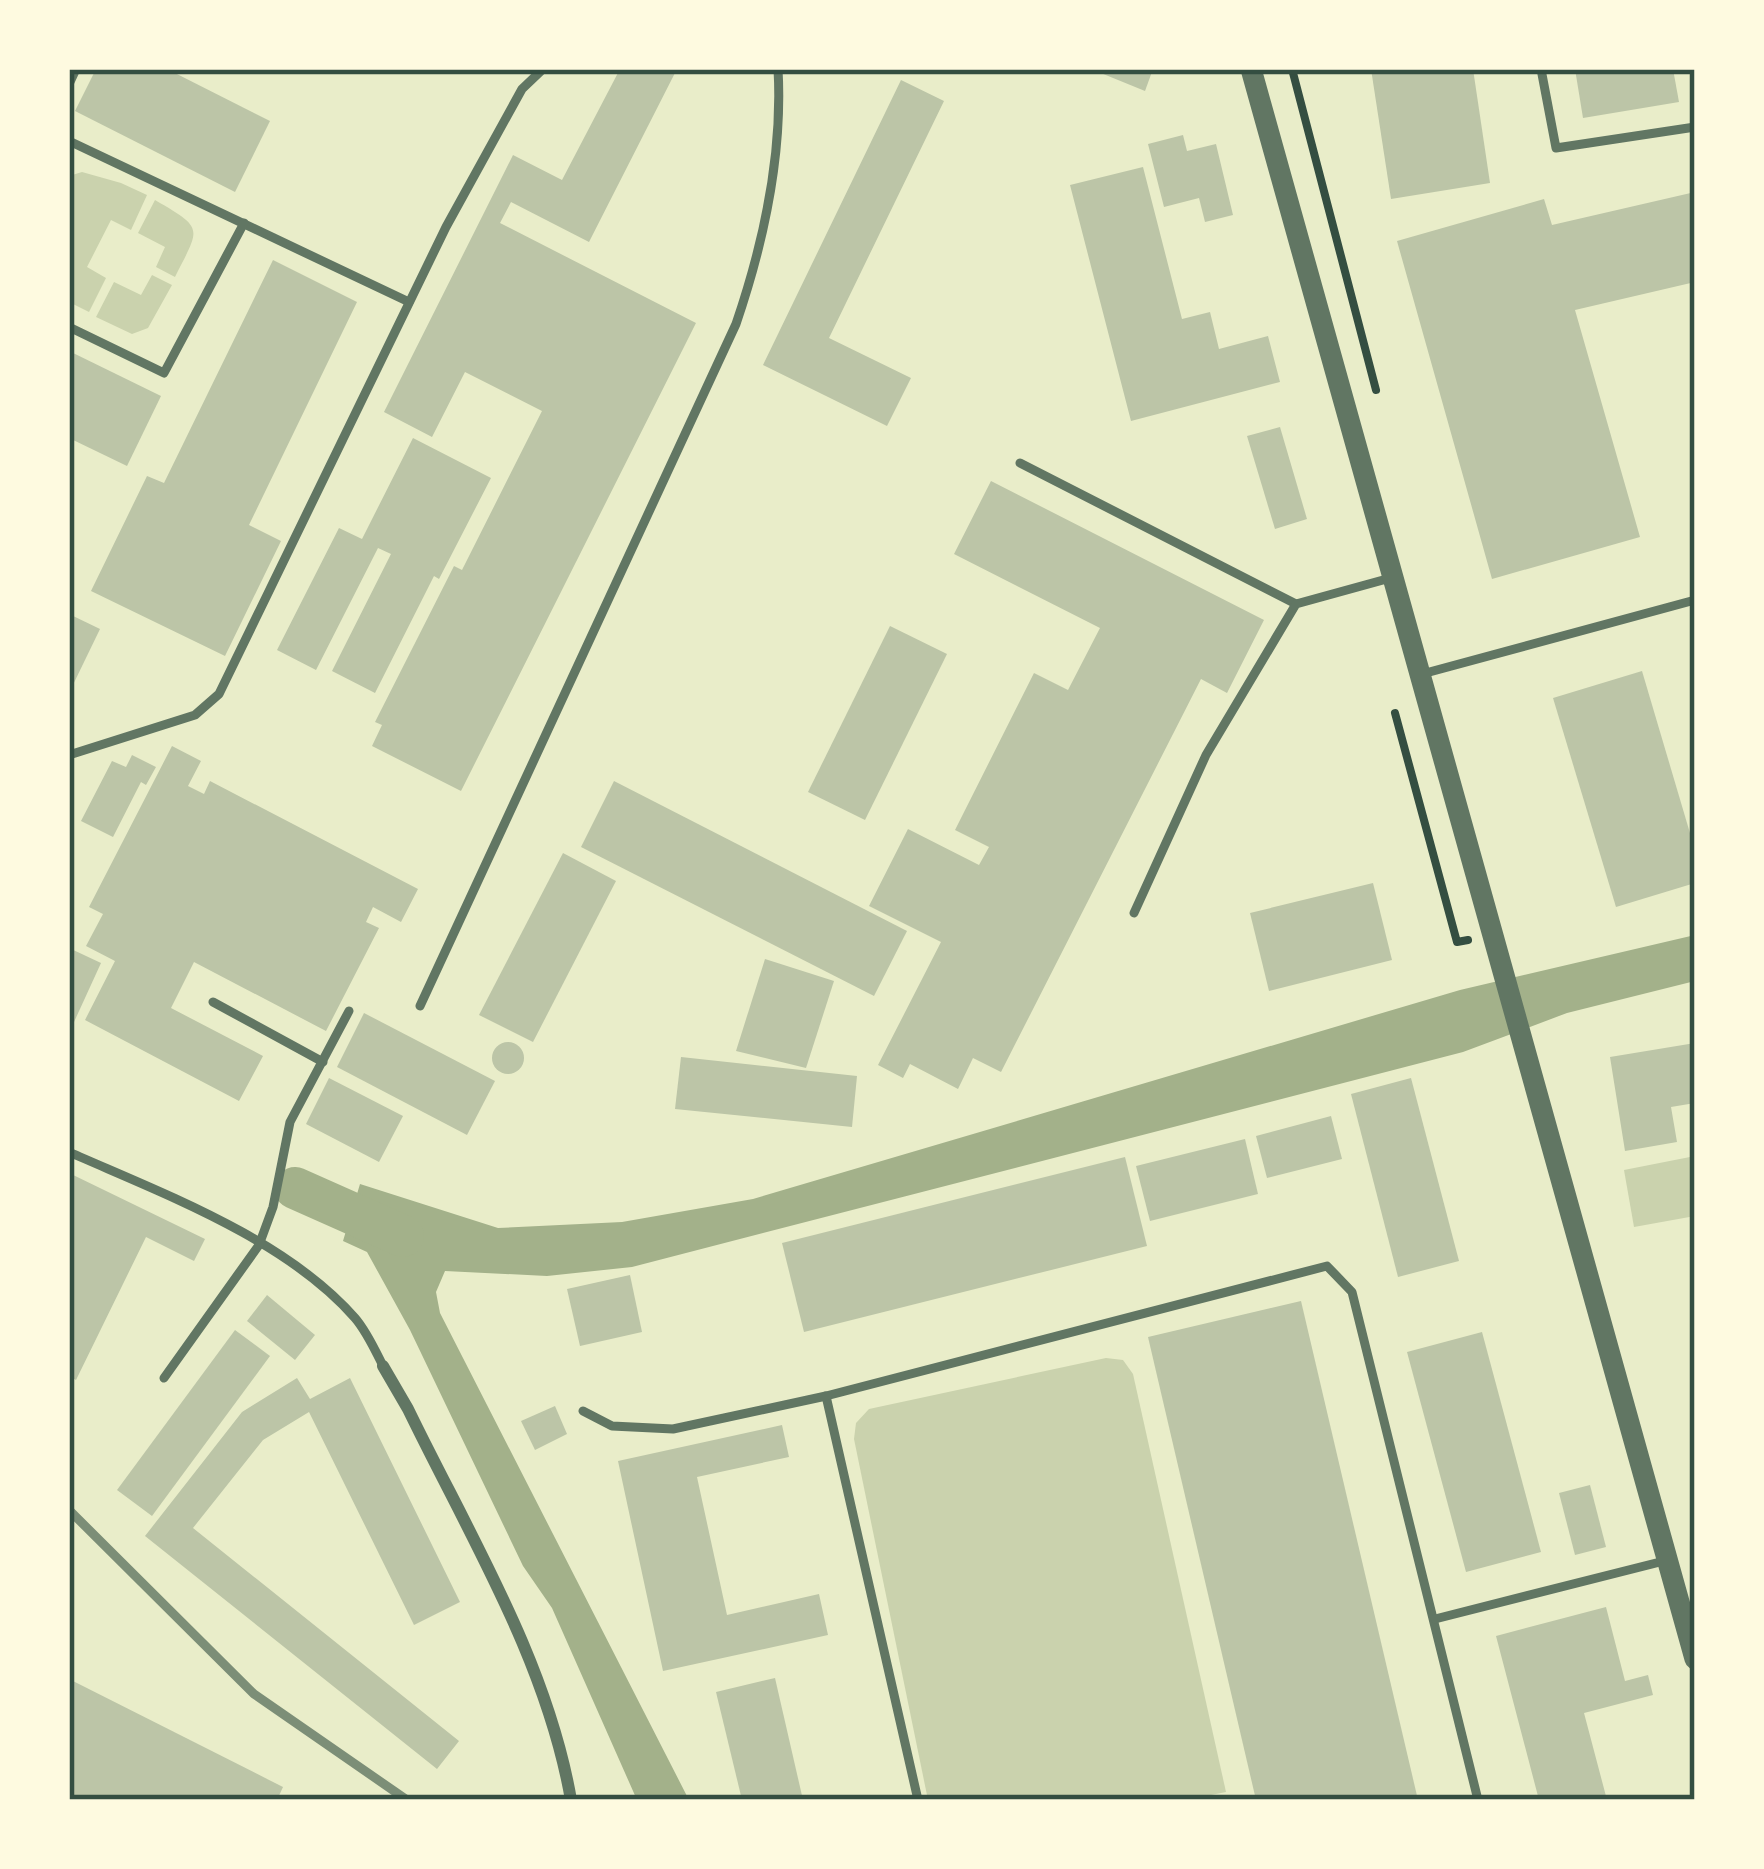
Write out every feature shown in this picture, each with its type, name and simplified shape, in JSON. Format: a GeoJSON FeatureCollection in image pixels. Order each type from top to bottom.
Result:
{"type":"FeatureCollection","features":[{"type":"Feature","properties":{"kind":"street"},"geometry":{"type":"LineString","coordinates":[[1251,69],[1668,1560],[1688,1603],[1695,1658]]}},
{"type":"Feature","properties":{"kind":"street"},"geometry":{"type":"LineString","coordinates":[[383,1366],[538,1677],[563,1754],[571,1800]]}},
{"type":"Feature","properties":{"kind":"lane"},"geometry":{"type":"LineString","coordinates":[[69,85],[76,69]]}},
{"type":"Feature","properties":{"kind":"lane"},"geometry":{"type":"LineString","coordinates":[[69,755],[195,715],[219,694],[410,302],[522,89],[543,69]]}},
{"type":"Feature","properties":{"kind":"lane"},"geometry":{"type":"LineString","coordinates":[[420,1006],[736,324],[762,236],[781,120],[778,69]]}},
{"type":"Feature","properties":{"kind":"lane"},"geometry":{"type":"LineString","coordinates":[[1541,69],[1556,148],[1695,127]]}},
{"type":"Feature","properties":{"kind":"lane"},"geometry":{"type":"LineString","coordinates":[[69,141],[410,302]]}},
{"type":"Feature","properties":{"kind":"lane"},"geometry":{"type":"LineString","coordinates":[[69,328],[164,373],[244,223]]}},
{"type":"Feature","properties":{"kind":"lane"},"geometry":{"type":"LineString","coordinates":[[1021,464],[1296,604],[1394,577]]}},
{"type":"Feature","properties":{"kind":"lane"},"geometry":{"type":"LineString","coordinates":[[1420,674],[1695,600]]}},
{"type":"Feature","properties":{"kind":"lane"},"geometry":{"type":"LineString","coordinates":[[1134,913],[1206,755],[1296,604]]}},
{"type":"Feature","properties":{"kind":"lane"},"geometry":{"type":"LineString","coordinates":[[212,1003],[323,1062]]}},
{"type":"Feature","properties":{"kind":"lane"},"geometry":{"type":"LineString","coordinates":[[164,1378],[260,1245],[273,1207],[290,1122],[349,1011]]}},
{"type":"Feature","properties":{"kind":"lane"},"geometry":{"type":"LineString","coordinates":[[69,1152],[225,1222],[328,1289],[359,1323],[383,1366]]}},
{"type":"Feature","properties":{"kind":"lane"},"geometry":{"type":"LineString","coordinates":[[583,1411],[612,1426],[673,1429],[826,1396],[1327,1266],[1352,1292],[1478,1800]]}},
{"type":"Feature","properties":{"kind":"lane"},"geometry":{"type":"LineString","coordinates":[[826,1396],[918,1800]]}},
{"type":"Feature","properties":{"kind":"lane"},"geometry":{"type":"LineString","coordinates":[[1435,1618],[1668,1560]]}},
{"type":"Feature","properties":{"kind":"shaded area"},"geometry":{"type":"Polygon","coordinates":[[[82,172],[147,195],[131,230],[111,220],[87,267],[106,278],[89,312],[69,302],[69,176],[82,172]]]}},
{"type":"Feature","properties":{"kind":"shaded area"},"geometry":{"type":"Polygon","coordinates":[[[155,200],[183,217],[193,231],[175,277],[156,267],[165,247],[138,233],[155,200]]]}},
{"type":"Feature","properties":{"kind":"shaded area"},"geometry":{"type":"Polygon","coordinates":[[[152,275],[172,285],[148,328],[132,334],[96,317],[114,282],[141,295],[152,275]]]}},
{"type":"Feature","properties":{"kind":"shaded area"},"geometry":{"type":"Polygon","coordinates":[[[1695,935],[1695,981],[1567,1013],[1463,1052],[632,1267],[547,1276],[445,1271],[436,1292],[440,1313],[689,1800],[637,1800],[552,1608],[523,1566],[410,1330],[367,1252],[343,1241],[360,1184],[498,1228],[622,1222],[753,1199],[1460,990],[1695,935]]]}},
{"type":"Feature","properties":{"kind":"shaded area"},"geometry":{"type":"Polygon","coordinates":[[[1695,1156],[1695,1216],[1634,1227],[1624,1170],[1695,1156]]]}},
{"type":"Feature","properties":{"kind":"shaded area"},"geometry":{"type":"Polygon","coordinates":[[[1106,1358],[1123,1360],[1133,1374],[1226,1792],[1186,1800],[928,1800],[854,1439],[856,1423],[869,1409],[1106,1358]]]}},
{"type":"Feature","properties":{"kind":"building"},"geometry":{"type":"Polygon","coordinates":[[[96,69],[167,69],[270,121],[235,192],[75,111],[96,69]]]}},
{"type":"Feature","properties":{"kind":"building"},"geometry":{"type":"Polygon","coordinates":[[[620,69],[677,69],[589,242],[511,202],[500,223],[696,323],[461,791],[372,746],[382,725],[375,722],[454,566],[462,570],[542,411],[465,372],[432,437],[384,412],[513,155],[562,180],[620,69]]]}},
{"type":"Feature","properties":{"kind":"building"},"geometry":{"type":"Polygon","coordinates":[[[1091,69],[1153,69],[1145,91],[1091,69]]]}},
{"type":"Feature","properties":{"kind":"building"},"geometry":{"type":"Polygon","coordinates":[[[1371,69],[1473,69],[1490,183],[1391,199],[1371,69]]]}},
{"type":"Feature","properties":{"kind":"building"},"geometry":{"type":"Polygon","coordinates":[[[1575,69],[1673,69],[1679,102],[1583,118],[1575,69]]]}},
{"type":"Feature","properties":{"kind":"building"},"geometry":{"type":"Polygon","coordinates":[[[901,80],[944,101],[829,338],[911,378],[887,426],[763,365],[901,80]]]}},
{"type":"Feature","properties":{"kind":"building"},"geometry":{"type":"Polygon","coordinates":[[[1183,135],[1187,151],[1216,144],[1233,215],[1205,222],[1199,198],[1164,207],[1148,144],[1183,135]]]}},
{"type":"Feature","properties":{"kind":"building"},"geometry":{"type":"Polygon","coordinates":[[[1143,167],[1182,319],[1210,312],[1219,349],[1268,336],[1280,382],[1131,421],[1070,185],[1143,167]]]}},
{"type":"Feature","properties":{"kind":"building"},"geometry":{"type":"Polygon","coordinates":[[[1695,192],[1695,282],[1575,310],[1640,537],[1492,579],[1397,241],[1544,199],[1552,225],[1695,192]]]}},
{"type":"Feature","properties":{"kind":"building"},"geometry":{"type":"Polygon","coordinates":[[[273,260],[357,302],[249,525],[281,541],[225,656],[91,591],[147,476],[164,483],[273,260]]]}},
{"type":"Feature","properties":{"kind":"building"},"geometry":{"type":"Polygon","coordinates":[[[69,351],[161,396],[127,466],[69,438],[69,351]]]}},
{"type":"Feature","properties":{"kind":"building"},"geometry":{"type":"Polygon","coordinates":[[[1280,427],[1307,519],[1275,529],[1247,436],[1280,427]]]}},
{"type":"Feature","properties":{"kind":"building"},"geometry":{"type":"Polygon","coordinates":[[[413,438],[491,478],[439,579],[434,576],[375,693],[332,671],[391,554],[378,548],[316,670],[277,650],[339,528],[362,539],[413,438]]]}},
{"type":"Feature","properties":{"kind":"building"},"geometry":{"type":"Polygon","coordinates":[[[991,481],[1264,620],[1227,693],[1201,679],[1001,1072],[973,1058],[958,1089],[910,1064],[903,1078],[878,1065],[941,942],[869,906],[908,829],[979,865],[989,847],[955,830],[1034,673],[1068,690],[1100,628],[954,554],[991,481]]]}},
{"type":"Feature","properties":{"kind":"building"},"geometry":{"type":"Polygon","coordinates":[[[69,614],[100,629],[69,693],[69,614]]]}},
{"type":"Feature","properties":{"kind":"building"},"geometry":{"type":"Polygon","coordinates":[[[890,626],[947,654],[865,820],[808,792],[890,626]]]}},
{"type":"Feature","properties":{"kind":"building"},"geometry":{"type":"Polygon","coordinates":[[[1642,671],[1695,850],[1695,883],[1616,907],[1553,698],[1642,671]]]}},
{"type":"Feature","properties":{"kind":"building"},"geometry":{"type":"Polygon","coordinates":[[[172,746],[201,761],[188,786],[204,794],[210,781],[418,889],[401,922],[373,907],[366,922],[379,928],[326,1031],[194,962],[171,1008],[263,1056],[239,1101],[85,1020],[115,961],[86,946],[103,914],[89,907],[172,746]]]}},
{"type":"Feature","properties":{"kind":"building"},"geometry":{"type":"Polygon","coordinates":[[[132,755],[156,767],[146,785],[141,782],[113,837],[81,821],[112,761],[126,767],[132,755]]]}},
{"type":"Feature","properties":{"kind":"building"},"geometry":{"type":"Polygon","coordinates":[[[614,781],[907,931],[874,996],[581,847],[614,781]]]}},
{"type":"Feature","properties":{"kind":"building"},"geometry":{"type":"Polygon","coordinates":[[[563,853],[616,881],[533,1042],[479,1015],[563,853]]]}},
{"type":"Feature","properties":{"kind":"building"},"geometry":{"type":"Polygon","coordinates":[[[1373,883],[1392,960],[1269,991],[1250,913],[1373,883]]]}},
{"type":"Feature","properties":{"kind":"building"},"geometry":{"type":"Polygon","coordinates":[[[69,948],[101,963],[69,1033],[69,948]]]}},
{"type":"Feature","properties":{"kind":"building"},"geometry":{"type":"Polygon","coordinates":[[[765,959],[834,981],[806,1068],[736,1051],[765,959]]]}},
{"type":"Feature","properties":{"kind":"building"},"geometry":{"type":"Polygon","coordinates":[[[364,1013],[495,1081],[467,1135],[337,1067],[364,1013]]]}},
{"type":"Feature","properties":{"kind":"building"},"geometry":{"type":"Polygon","coordinates":[[[508,1042],[519,1047],[524,1058],[519,1069],[508,1074],[497,1069],[492,1058],[497,1047],[508,1042]]]}},
{"type":"Feature","properties":{"kind":"building"},"geometry":{"type":"Polygon","coordinates":[[[1695,1043],[1695,1103],[1671,1107],[1677,1142],[1625,1151],[1610,1057],[1695,1043]]]}},
{"type":"Feature","properties":{"kind":"building"},"geometry":{"type":"Polygon","coordinates":[[[681,1057],[857,1076],[852,1127],[675,1109],[681,1057]]]}},
{"type":"Feature","properties":{"kind":"building"},"geometry":{"type":"Polygon","coordinates":[[[329,1078],[403,1116],[379,1162],[306,1124],[329,1078]]]}},
{"type":"Feature","properties":{"kind":"building"},"geometry":{"type":"Polygon","coordinates":[[[1411,1078],[1459,1261],[1398,1277],[1351,1094],[1411,1078]]]}},
{"type":"Feature","properties":{"kind":"building"},"geometry":{"type":"Polygon","coordinates":[[[1331,1116],[1342,1159],[1267,1178],[1256,1136],[1331,1116]]]}},
{"type":"Feature","properties":{"kind":"building"},"geometry":{"type":"Polygon","coordinates":[[[1245,1139],[1258,1194],[1150,1221],[1136,1166],[1245,1139]]]}},
{"type":"Feature","properties":{"kind":"building"},"geometry":{"type":"Polygon","coordinates":[[[1125,1157],[1147,1246],[804,1332],[782,1243],[1125,1157]]]}},
{"type":"Feature","properties":{"kind":"building"},"geometry":{"type":"Polygon","coordinates":[[[69,1173],[205,1239],[194,1261],[146,1237],[76,1380],[69,1376],[69,1173]]]}},
{"type":"Feature","properties":{"kind":"building"},"geometry":{"type":"Polygon","coordinates":[[[630,1275],[642,1332],[580,1346],[567,1289],[630,1275]]]}},
{"type":"Feature","properties":{"kind":"building"},"geometry":{"type":"Polygon","coordinates":[[[267,1295],[315,1335],[295,1360],[247,1321],[267,1295]]]}},
{"type":"Feature","properties":{"kind":"building"},"geometry":{"type":"Polygon","coordinates":[[[1301,1301],[1418,1800],[1256,1800],[1148,1337],[1301,1301]]]}},
{"type":"Feature","properties":{"kind":"building"},"geometry":{"type":"Polygon","coordinates":[[[235,1330],[270,1356],[152,1516],[117,1490],[235,1330]]]}},
{"type":"Feature","properties":{"kind":"building"},"geometry":{"type":"Polygon","coordinates":[[[1482,1332],[1541,1552],[1466,1572],[1407,1352],[1482,1332]]]}},
{"type":"Feature","properties":{"kind":"building"},"geometry":{"type":"Polygon","coordinates":[[[297,1378],[310,1399],[350,1378],[460,1602],[414,1625],[309,1412],[263,1440],[193,1528],[459,1741],[437,1769],[145,1536],[242,1412],[297,1378]]]}},
{"type":"Feature","properties":{"kind":"building"},"geometry":{"type":"Polygon","coordinates":[[[555,1406],[567,1434],[535,1450],[521,1421],[555,1406]]]}},
{"type":"Feature","properties":{"kind":"building"},"geometry":{"type":"Polygon","coordinates":[[[782,1425],[789,1457],[697,1477],[727,1615],[819,1594],[828,1635],[663,1671],[618,1461],[782,1425]]]}},
{"type":"Feature","properties":{"kind":"building"},"geometry":{"type":"Polygon","coordinates":[[[1590,1485],[1606,1547],[1575,1555],[1559,1493],[1590,1485]]]}},
{"type":"Feature","properties":{"kind":"building"},"geometry":{"type":"Polygon","coordinates":[[[1606,1607],[1625,1681],[1648,1675],[1653,1695],[1584,1713],[1607,1800],[1539,1800],[1496,1636],[1606,1607]]]}},
{"type":"Feature","properties":{"kind":"building"},"geometry":{"type":"Polygon","coordinates":[[[775,1678],[803,1800],[742,1800],[716,1692],[775,1678]]]}},
{"type":"Feature","properties":{"kind":"building"},"geometry":{"type":"Polygon","coordinates":[[[69,1679],[283,1787],[277,1800],[69,1800],[69,1679]]]}},
{"type":"Feature","properties":{"kind":"waterway"},"geometry":{"type":"LineString","coordinates":[[295,1188],[403,1236]]}},
{"type":"Feature","properties":{"kind":"railway"},"geometry":{"type":"LineString","coordinates":[[69,1510],[254,1694],[407,1800]]}}]}
